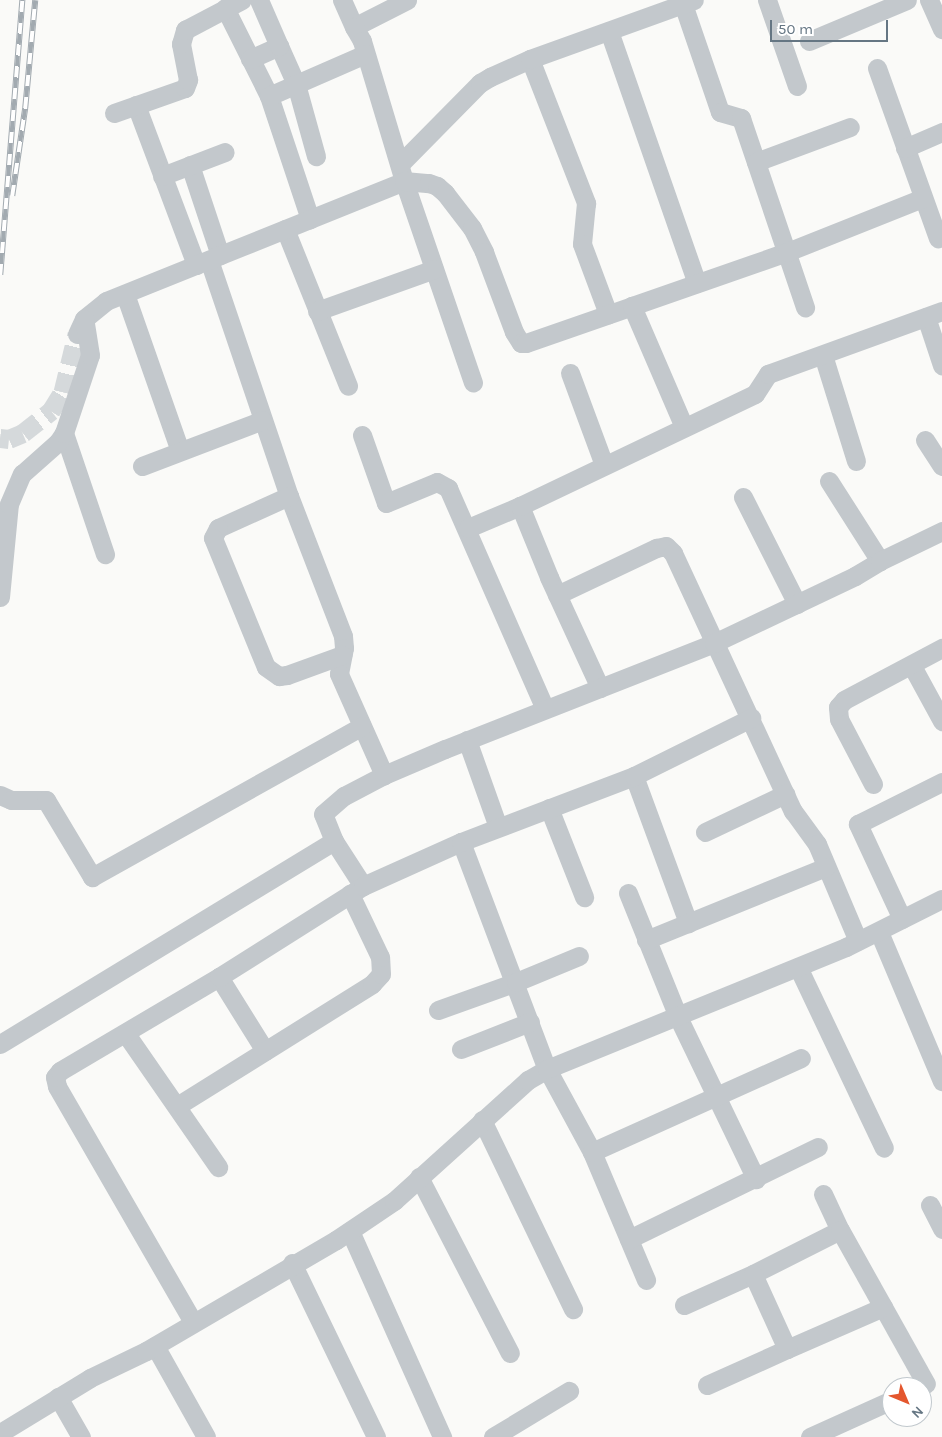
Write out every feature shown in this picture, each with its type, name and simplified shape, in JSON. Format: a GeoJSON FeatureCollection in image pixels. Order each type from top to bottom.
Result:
{"type":"FeatureCollection","features":[{"type":"Feature","properties":{"kind":"street"},"geometry":{"type":"LineString","coordinates":[[259,0],[296,84],[316,156]]}},
{"type":"Feature","properties":{"kind":"street"},"geometry":{"type":"LineString","coordinates":[[342,0],[362,41],[402,172],[473,383]]}},
{"type":"Feature","properties":{"kind":"street"},"geometry":{"type":"LineString","coordinates":[[354,27],[405,0]]}},
{"type":"Feature","properties":{"kind":"street"},"geometry":{"type":"LineString","coordinates":[[767,0],[797,86]]}},
{"type":"Feature","properties":{"kind":"street"},"geometry":{"type":"LineString","coordinates":[[809,40],[907,0]]}},
{"type":"Feature","properties":{"kind":"street"},"geometry":{"type":"LineString","coordinates":[[929,0],[942,29]]}},
{"type":"Feature","properties":{"kind":"street"},"geometry":{"type":"LineString","coordinates":[[114,112],[187,86],[182,35],[184,30],[237,2],[250,59],[269,96],[310,219]]}},
{"type":"Feature","properties":{"kind":"street"},"geometry":{"type":"LineString","coordinates":[[0,597],[9,504],[13,490],[27,467],[50,449],[64,433],[90,355],[80,327],[106,302],[285,230],[402,172],[480,83],[530,60],[688,2],[720,112],[741,118],[805,307]]}},
{"type":"Feature","properties":{"kind":"street"},"geometry":{"type":"LineString","coordinates":[[609,31],[697,283]]}},
{"type":"Feature","properties":{"kind":"street"},"geometry":{"type":"LineString","coordinates":[[250,59],[279,46]]}},
{"type":"Feature","properties":{"kind":"street"},"geometry":{"type":"LineString","coordinates":[[269,96],[365,54]]}},
{"type":"Feature","properties":{"kind":"street"},"geometry":{"type":"LineString","coordinates":[[530,60],[586,203],[582,244],[608,314]]}},
{"type":"Feature","properties":{"kind":"street"},"geometry":{"type":"LineString","coordinates":[[877,68],[938,238]]}},
{"type":"Feature","properties":{"kind":"street"},"geometry":{"type":"LineString","coordinates":[[136,105],[162,176],[208,260]]}},
{"type":"Feature","properties":{"kind":"street"},"geometry":{"type":"LineString","coordinates":[[756,162],[850,127]]}},
{"type":"Feature","properties":{"kind":"street"},"geometry":{"type":"LineString","coordinates":[[905,148],[942,132]]}},
{"type":"Feature","properties":{"kind":"street"},"geometry":{"type":"LineString","coordinates":[[162,176],[224,152]]}},
{"type":"Feature","properties":{"kind":"street"},"geometry":{"type":"LineString","coordinates":[[190,165],[208,260],[289,496],[343,636],[344,648],[339,674],[384,775]]}},
{"type":"Feature","properties":{"kind":"street"},"geometry":{"type":"LineString","coordinates":[[402,172],[437,186],[472,228],[484,252],[514,332],[521,343],[787,252],[923,198]]}},
{"type":"Feature","properties":{"kind":"street"},"geometry":{"type":"LineString","coordinates":[[285,230],[348,386]]}},
{"type":"Feature","properties":{"kind":"street"},"geometry":{"type":"LineString","coordinates":[[317,311],[434,269]]}},
{"type":"Feature","properties":{"kind":"street"},"geometry":{"type":"LineString","coordinates":[[125,294],[180,451]]}},
{"type":"Feature","properties":{"kind":"street"},"geometry":{"type":"LineString","coordinates":[[632,306],[684,427]]}},
{"type":"Feature","properties":{"kind":"street"},"geometry":{"type":"LineString","coordinates":[[468,528],[520,506],[755,394],[768,374],[934,314],[942,365]]}},
{"type":"Feature","properties":{"kind":"street"},"geometry":{"type":"LineString","coordinates":[[823,354],[856,461]]}},
{"type":"Feature","properties":{"kind":"street"},"geometry":{"type":"LineString","coordinates":[[570,373],[604,465]]}},
{"type":"Feature","properties":{"kind":"street"},"geometry":{"type":"LineString","coordinates":[[142,466],[263,420]]}},
{"type":"Feature","properties":{"kind":"street"},"geometry":{"type":"LineString","coordinates":[[64,433],[105,554]]}},
{"type":"Feature","properties":{"kind":"street"},"geometry":{"type":"LineString","coordinates":[[362,435],[386,503],[437,482],[448,488],[468,528],[545,710]]}},
{"type":"Feature","properties":{"kind":"street"},"geometry":{"type":"LineString","coordinates":[[925,440],[942,466]]}},
{"type":"Feature","properties":{"kind":"street"},"geometry":{"type":"LineString","coordinates":[[829,481],[880,561]]}},
{"type":"Feature","properties":{"kind":"street"},"geometry":{"type":"LineString","coordinates":[[289,496],[218,528],[213,538],[266,667],[279,676],[287,675],[342,655]]}},
{"type":"Feature","properties":{"kind":"street"},"geometry":{"type":"LineString","coordinates":[[742,497],[797,604]]}},
{"type":"Feature","properties":{"kind":"street"},"geometry":{"type":"LineString","coordinates":[[520,506],[557,595],[600,688]]}},
{"type":"Feature","properties":{"kind":"street"},"geometry":{"type":"LineString","coordinates":[[177,1106],[372,984],[381,974],[380,957],[356,890],[323,814],[344,796],[384,775],[467,740],[714,643],[855,576],[880,561],[942,531]]}},
{"type":"Feature","properties":{"kind":"street"},"geometry":{"type":"LineString","coordinates":[[557,595],[656,548],[666,546],[673,554],[793,811],[817,844],[858,941]]}},
{"type":"Feature","properties":{"kind":"street"},"geometry":{"type":"LineString","coordinates":[[873,784],[839,719],[838,707],[844,700],[912,666],[942,648]]}},
{"type":"Feature","properties":{"kind":"street"},"geometry":{"type":"LineString","coordinates":[[912,666],[942,721]]}},
{"type":"Feature","properties":{"kind":"street"},"geometry":{"type":"LineString","coordinates":[[193,1322],[57,1086],[56,1077],[68,1065],[126,1034],[356,890],[461,842],[634,776],[751,718]]}},
{"type":"Feature","properties":{"kind":"street"},"geometry":{"type":"LineString","coordinates":[[0,795],[11,800],[46,800],[92,878],[362,726]]}},
{"type":"Feature","properties":{"kind":"street"},"geometry":{"type":"LineString","coordinates":[[467,740],[498,828]]}},
{"type":"Feature","properties":{"kind":"street"},"geometry":{"type":"LineString","coordinates":[[634,776],[688,923]]}},
{"type":"Feature","properties":{"kind":"street"},"geometry":{"type":"LineString","coordinates":[[902,919],[858,824],[942,782]]}},
{"type":"Feature","properties":{"kind":"street"},"geometry":{"type":"LineString","coordinates":[[705,832],[785,794]]}},
{"type":"Feature","properties":{"kind":"street"},"geometry":{"type":"LineString","coordinates":[[549,808],[584,898]]}},
{"type":"Feature","properties":{"kind":"street"},"geometry":{"type":"LineString","coordinates":[[0,1044],[334,840]]}},
{"type":"Feature","properties":{"kind":"street"},"geometry":{"type":"LineString","coordinates":[[461,842],[516,982],[547,1069],[592,1152],[646,1280]]}},
{"type":"Feature","properties":{"kind":"street"},"geometry":{"type":"LineString","coordinates":[[646,940],[826,867]]}},
{"type":"Feature","properties":{"kind":"street"},"geometry":{"type":"LineString","coordinates":[[628,893],[678,1017],[756,1179]]}},
{"type":"Feature","properties":{"kind":"street"},"geometry":{"type":"LineString","coordinates":[[0,1434],[90,1378],[155,1346],[350,1230],[394,1201],[528,1080],[547,1069],[798,967],[879,932],[902,919],[940,904]]}},
{"type":"Feature","properties":{"kind":"street"},"geometry":{"type":"LineString","coordinates":[[879,932],[942,1081]]}},
{"type":"Feature","properties":{"kind":"street"},"geometry":{"type":"LineString","coordinates":[[438,1010],[516,982],[579,956]]}},
{"type":"Feature","properties":{"kind":"street"},"geometry":{"type":"LineString","coordinates":[[798,967],[884,1148]]}},
{"type":"Feature","properties":{"kind":"street"},"geometry":{"type":"LineString","coordinates":[[219,977],[265,1051]]}},
{"type":"Feature","properties":{"kind":"street"},"geometry":{"type":"LineString","coordinates":[[461,1049],[530,1022]]}},
{"type":"Feature","properties":{"kind":"street"},"geometry":{"type":"LineString","coordinates":[[126,1034],[218,1167]]}},
{"type":"Feature","properties":{"kind":"street"},"geometry":{"type":"LineString","coordinates":[[592,1152],[801,1058]]}},
{"type":"Feature","properties":{"kind":"street"},"geometry":{"type":"LineString","coordinates":[[482,1120],[573,1309]]}},
{"type":"Feature","properties":{"kind":"street"},"geometry":{"type":"LineString","coordinates":[[629,1240],[818,1147]]}},
{"type":"Feature","properties":{"kind":"street"},"geometry":{"type":"LineString","coordinates":[[419,1177],[510,1354]]}},
{"type":"Feature","properties":{"kind":"street"},"geometry":{"type":"LineString","coordinates":[[823,1194],[840,1230],[883,1307],[926,1377]]}},
{"type":"Feature","properties":{"kind":"street"},"geometry":{"type":"LineString","coordinates":[[930,1205],[942,1229]]}},
{"type":"Feature","properties":{"kind":"street"},"geometry":{"type":"LineString","coordinates":[[350,1230],[442,1437]]}},
{"type":"Feature","properties":{"kind":"street"},"geometry":{"type":"LineString","coordinates":[[684,1305],[753,1274],[840,1230]]}},
{"type":"Feature","properties":{"kind":"street"},"geometry":{"type":"LineString","coordinates":[[292,1263],[376,1437]]}},
{"type":"Feature","properties":{"kind":"street"},"geometry":{"type":"LineString","coordinates":[[753,1274],[787,1349]]}},
{"type":"Feature","properties":{"kind":"street"},"geometry":{"type":"LineString","coordinates":[[707,1385],[883,1307]]}},
{"type":"Feature","properties":{"kind":"street"},"geometry":{"type":"LineString","coordinates":[[155,1346],[206,1437]]}},
{"type":"Feature","properties":{"kind":"street"},"geometry":{"type":"LineString","coordinates":[[493,1437],[569,1391]]}},
{"type":"Feature","properties":{"kind":"street"},"geometry":{"type":"LineString","coordinates":[[58,1397],[80,1437]]}},
{"type":"Feature","properties":{"kind":"street"},"geometry":{"type":"LineString","coordinates":[[810,1437],[882,1405]]}},
{"type":"Feature","properties":{"kind":"tunnel"},"geometry":{"type":"LineString","coordinates":[[0,438],[9,439],[23,433],[51,411],[63,392],[77,334]]}},
{"type":"Feature","properties":{"kind":"railway"},"geometry":{"type":"LineString","coordinates":[[0,275],[22,0]]}},
{"type":"Feature","properties":{"kind":"railway"},"geometry":{"type":"LineString","coordinates":[[12,196],[25,108],[35,0]]}}]}
